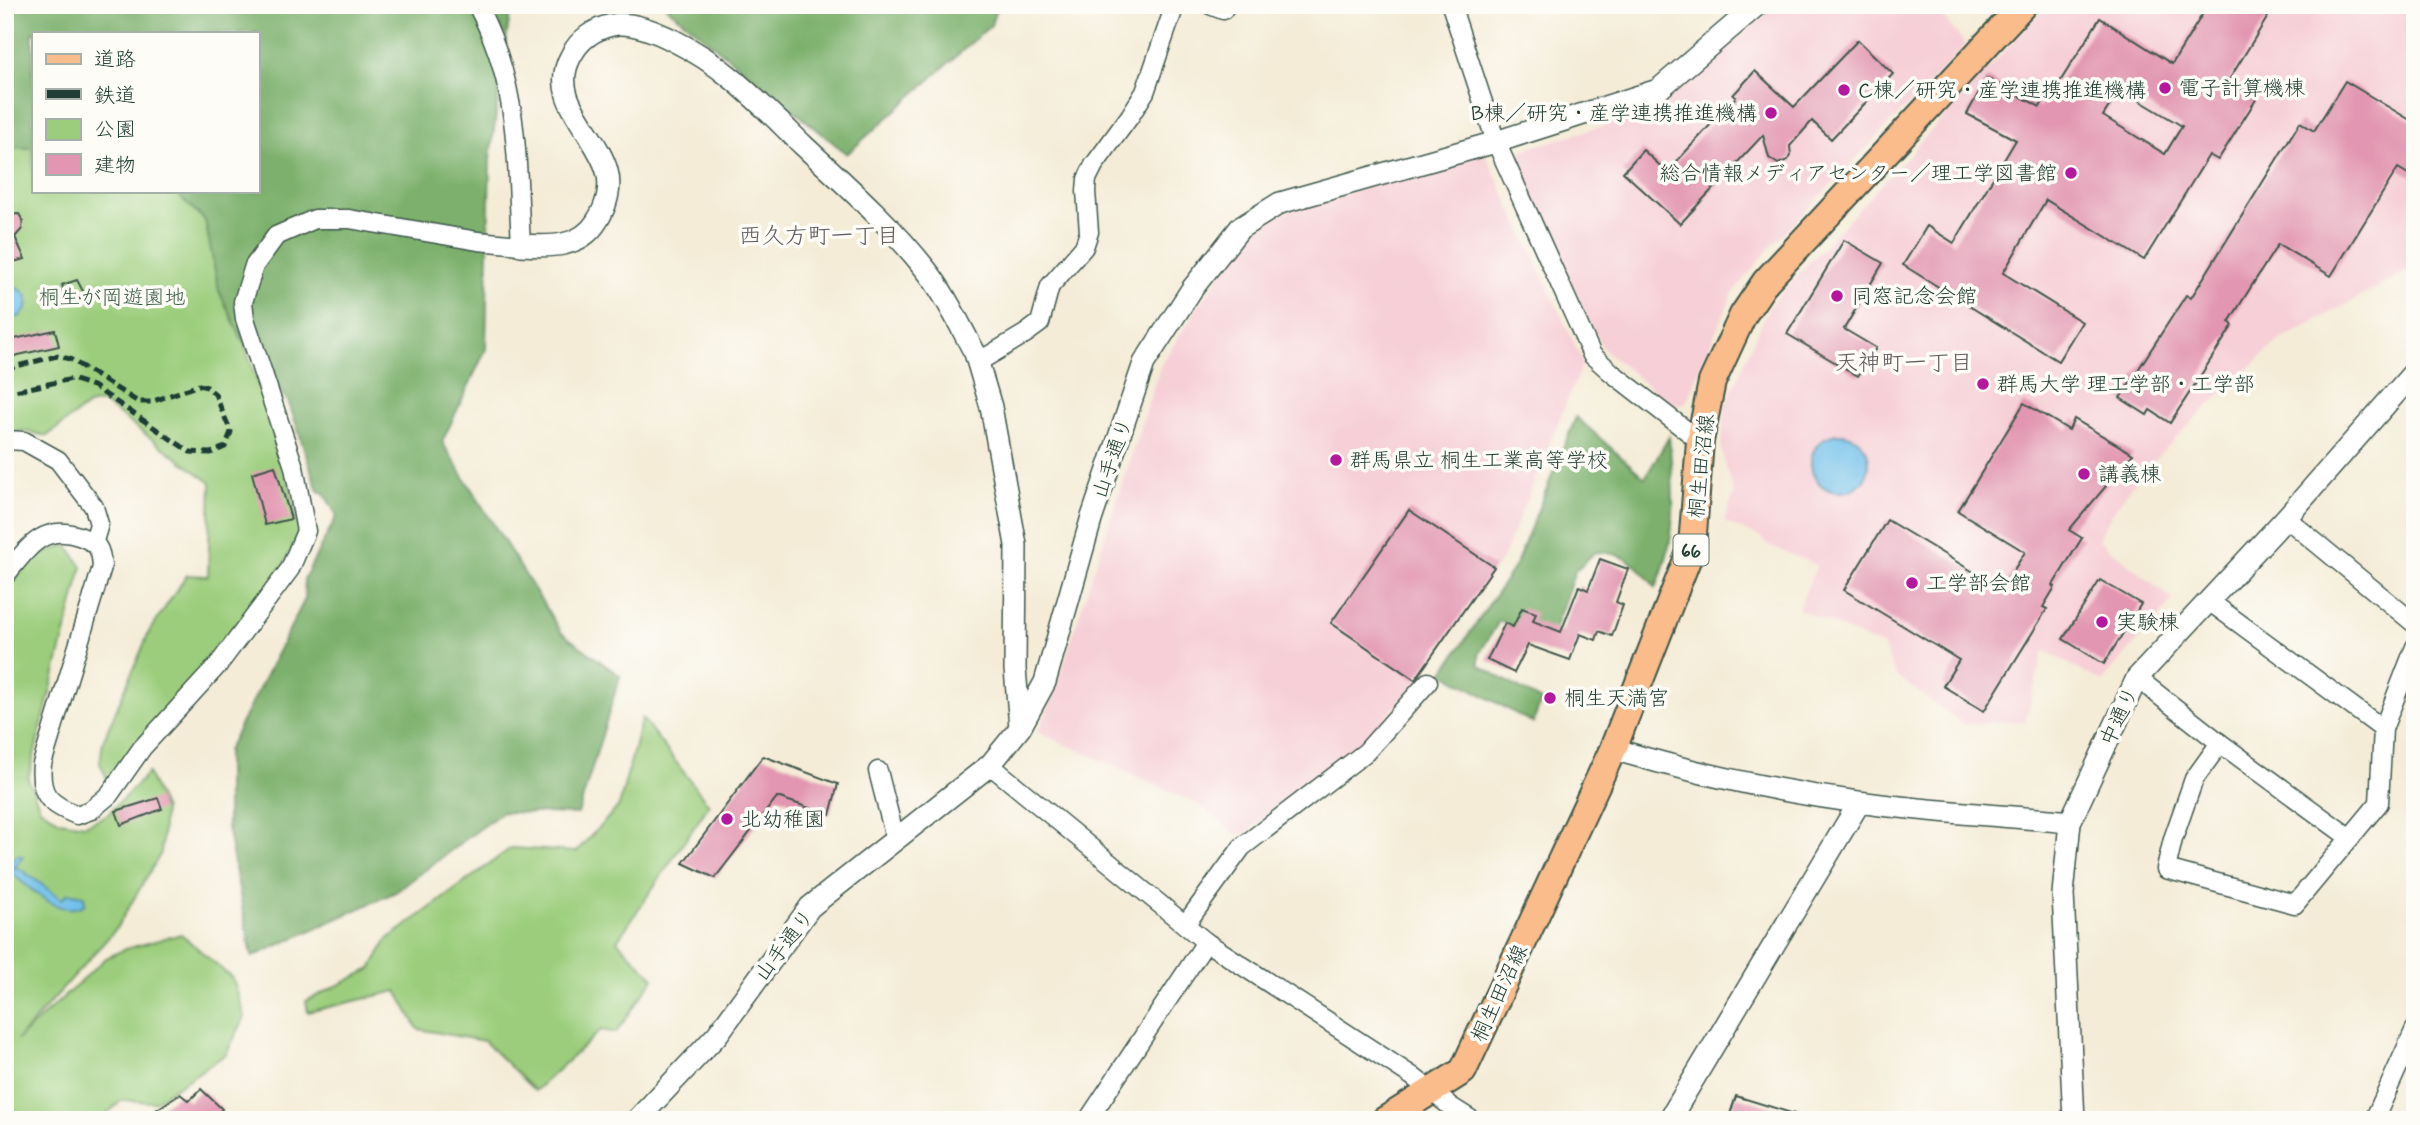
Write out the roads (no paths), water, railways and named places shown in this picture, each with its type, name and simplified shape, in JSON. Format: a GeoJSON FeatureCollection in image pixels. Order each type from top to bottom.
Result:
{"type":"FeatureCollection","features":[{"type":"Feature","properties":{"kind":"main road","name":"桐生田沼線"},"geometry":{"type":"LineString","coordinates":[[1385,1120],[1463,1071],[1613,749],[1692,547],[1700,441],[1712,382],[1743,315],[1766,281],[2023,5]]}},
{"type":"Feature","properties":{"kind":"street"},"geometry":{"type":"LineString","coordinates":[[477,5],[493,35],[513,108],[521,245]]}},
{"type":"Feature","properties":{"kind":"street"},"geometry":{"type":"LineString","coordinates":[[978,362],[1040,323],[1050,286],[1084,247],[1089,232],[1087,179],[1145,92],[1175,5]]}},
{"type":"Feature","properties":{"kind":"street"},"geometry":{"type":"LineString","coordinates":[[1210,5],[1223,10],[1226,5]]}},
{"type":"Feature","properties":{"kind":"street"},"geometry":{"type":"LineString","coordinates":[[1451,5],[1496,142],[1592,355],[1700,441]]}},
{"type":"Feature","properties":{"kind":"street","name":"山手通り"},"geometry":{"type":"LineString","coordinates":[[637,1120],[716,1035],[810,907],[990,765],[1020,728],[1045,682],[1091,520],[1144,363],[1192,289],[1240,228],[1280,204],[1496,142],[1658,90],[1757,5]]}},
{"type":"Feature","properties":{"kind":"street"},"geometry":{"type":"LineString","coordinates":[[5,576],[30,544],[51,533],[65,531],[94,541],[101,554],[102,568],[41,778],[43,790],[50,801],[77,815],[91,810],[109,795],[142,748],[218,665],[290,569],[304,540],[306,531],[295,467],[245,319],[243,302],[254,266],[276,236],[315,219],[349,219],[478,241],[552,247],[591,232],[602,214],[608,195],[608,173],[567,98],[562,79],[577,44],[611,25],[630,23],[676,42],[729,76],[864,201],[900,237],[930,274],[970,343],[978,362],[997,433],[1016,545],[1015,669],[1020,728]]}},
{"type":"Feature","properties":{"kind":"street","name":"中通り"},"geometry":{"type":"LineString","coordinates":[[2074,1120],[2063,894],[2070,822],[2137,678],[2286,518],[2415,371]]}},
{"type":"Feature","properties":{"kind":"street"},"geometry":{"type":"LineString","coordinates":[[5,440],[24,440],[58,460],[94,507],[99,524],[94,541]]}},
{"type":"Feature","properties":{"kind":"street"},"geometry":{"type":"LineString","coordinates":[[2286,518],[2415,624]]}},
{"type":"Feature","properties":{"kind":"street"},"geometry":{"type":"LineString","coordinates":[[2209,601],[2383,729]]}},
{"type":"Feature","properties":{"kind":"street"},"geometry":{"type":"LineString","coordinates":[[2220,743],[2194,779],[2173,839],[2166,869],[2295,904],[2379,803],[2383,729],[2415,647]]}},
{"type":"Feature","properties":{"kind":"street"},"geometry":{"type":"LineString","coordinates":[[2137,678],[2220,743],[2350,838]]}},
{"type":"Feature","properties":{"kind":"street"},"geometry":{"type":"LineString","coordinates":[[1185,925],[1242,847],[1366,752],[1428,682]]}},
{"type":"Feature","properties":{"kind":"street"},"geometry":{"type":"LineString","coordinates":[[1613,749],[1679,769],[1859,803],[2070,822]]}},
{"type":"Feature","properties":{"kind":"street"},"geometry":{"type":"LineString","coordinates":[[990,765],[1206,942],[1432,1090],[1472,1120]]}},
{"type":"Feature","properties":{"kind":"street"},"geometry":{"type":"LineString","coordinates":[[878,771],[895,838]]}},
{"type":"Feature","properties":{"kind":"street"},"geometry":{"type":"LineString","coordinates":[[1669,1120],[1859,803]]}},
{"type":"Feature","properties":{"kind":"street"},"geometry":{"type":"LineString","coordinates":[[1088,1120],[1206,942]]}},
{"type":"Feature","properties":{"kind":"street"},"geometry":{"type":"LineString","coordinates":[[2374,1120],[2415,1029]]}},
{"type":"Feature","properties":{"kind":"water"},"geometry":{"type":"Polygon","coordinates":[[[15,287],[26,295],[28,303],[21,316],[11,318],[5,316],[5,289],[15,287]]]}},
{"type":"Feature","properties":{"kind":"water"},"geometry":{"type":"Polygon","coordinates":[[[1840,434],[1851,436],[1864,447],[1869,463],[1867,474],[1856,487],[1840,492],[1829,490],[1816,479],[1811,463],[1813,452],[1824,439],[1840,434]]]}},
{"type":"Feature","properties":{"kind":"water"},"geometry":{"type":"Polygon","coordinates":[[[18,855],[23,857],[14,868],[20,869],[62,899],[68,893],[84,896],[85,904],[65,908],[44,899],[9,871],[8,864],[18,855]]]}},
{"type":"Feature","properties":{"kind":"railway"},"geometry":{"type":"LineString","coordinates":[[5,369],[57,356],[70,359],[138,402],[151,402],[199,385],[207,387],[215,394],[231,432],[225,447],[211,453],[190,452],[93,386],[72,379],[5,393]]}},
{"type":"Feature","properties":{"kind":"place","name":"電子計算機棟"},"geometry":{"type":"Point","coordinates":[2165,88]}},
{"type":"Feature","properties":{"kind":"place","name":"C棟／研究・産学連携推進機構"},"geometry":{"type":"Point","coordinates":[1844,90]}},
{"type":"Feature","properties":{"kind":"place","name":"B棟／研究・産学連携推進機構"},"geometry":{"type":"Point","coordinates":[1771,113]}},
{"type":"Feature","properties":{"kind":"place","name":"総合情報メディアセンター／理工学図書館"},"geometry":{"type":"Point","coordinates":[2071,173]}},
{"type":"Feature","properties":{"kind":"place","name":"同窓記念会館"},"geometry":{"type":"Point","coordinates":[1837,296]}},
{"type":"Feature","properties":{"kind":"place","name":"群馬大学 理工学部・工学部"},"geometry":{"type":"Point","coordinates":[1983,384]}},
{"type":"Feature","properties":{"kind":"place","name":"群馬県立 桐生工業高等学校"},"geometry":{"type":"Point","coordinates":[1336,460]}},
{"type":"Feature","properties":{"kind":"place","name":"講義棟"},"geometry":{"type":"Point","coordinates":[2084,474]}},
{"type":"Feature","properties":{"kind":"place","name":"工学部会館"},"geometry":{"type":"Point","coordinates":[1912,583]}},
{"type":"Feature","properties":{"kind":"place","name":"実験棟"},"geometry":{"type":"Point","coordinates":[2102,622]}},
{"type":"Feature","properties":{"kind":"place","name":"桐生天満宮"},"geometry":{"type":"Point","coordinates":[1550,698]}},
{"type":"Feature","properties":{"kind":"place","name":"北幼稚園"},"geometry":{"type":"Point","coordinates":[727,819]}},
{"type":"Feature","properties":{"kind":"district","name":"西久方町一丁目"},"geometry":{"type":"Point","coordinates":[819,235]}},
{"type":"Feature","properties":{"kind":"district","name":"天神町一丁目"},"geometry":{"type":"Point","coordinates":[1904,362]}},
{"type":"Feature","properties":{"kind":"park label","name":"桐生が岡遊園地"},"geometry":{"type":"Point","coordinates":[112,297]}}]}
